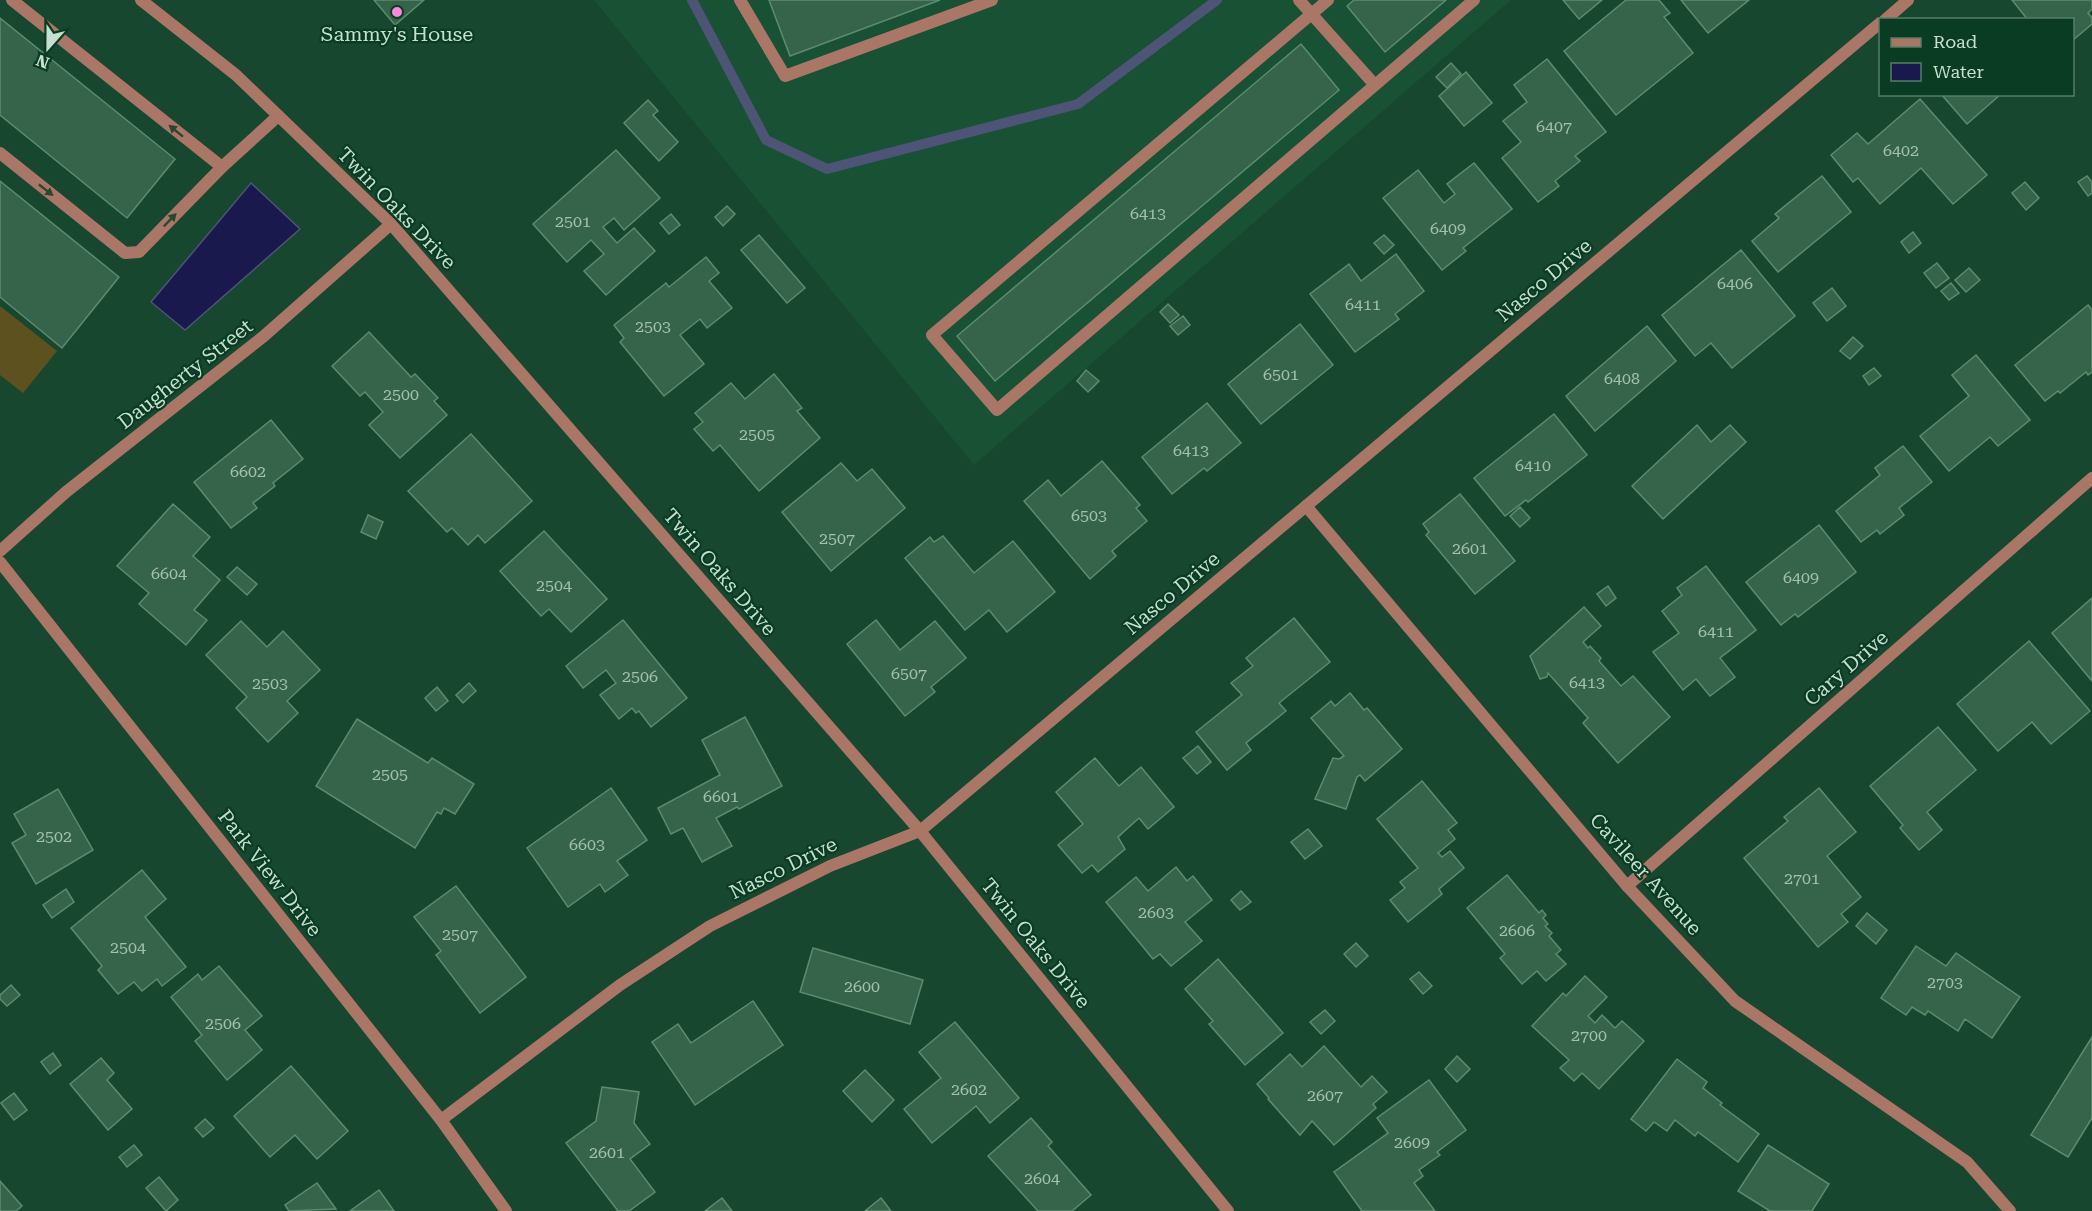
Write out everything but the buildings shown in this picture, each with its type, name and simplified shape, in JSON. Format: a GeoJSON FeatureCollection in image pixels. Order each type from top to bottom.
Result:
{"type":"FeatureCollection","features":[{"type":"Feature","properties":{"kind":"street"},"geometry":{"type":"LineString","coordinates":[[12,0],[222,167]]}},
{"type":"Feature","properties":{"kind":"street","name":"Twin Oaks Drive"},"geometry":{"type":"LineString","coordinates":[[141,0],[236,75],[391,224],[920,831],[1228,1211]]}},
{"type":"Feature","properties":{"kind":"street"},"geometry":{"type":"LineString","coordinates":[[740,0],[785,76],[992,0]]}},
{"type":"Feature","properties":{"kind":"street"},"geometry":{"type":"LineString","coordinates":[[1299,0],[1374,84]]}},
{"type":"Feature","properties":{"kind":"street"},"geometry":{"type":"LineString","coordinates":[[1328,0],[932,335],[997,410],[1474,0]]}},
{"type":"Feature","properties":{"kind":"street"},"geometry":{"type":"LineString","coordinates":[[1887,18],[1908,0]]}},
{"type":"Feature","properties":{"kind":"street","name":"Nasco Drive"},"geometry":{"type":"LineString","coordinates":[[441,1120],[620,985],[710,926],[830,866],[920,831],[1879,25]]}},
{"type":"Feature","properties":{"kind":"street"},"geometry":{"type":"LineString","coordinates":[[0,153],[125,253],[139,252],[222,167],[278,116]]}},
{"type":"Feature","properties":{"kind":"street","name":"Daugherty Street"},"geometry":{"type":"LineString","coordinates":[[0,550],[66,492],[264,336],[391,224]]}},
{"type":"Feature","properties":{"kind":"street","name":"Cary Drive"},"geometry":{"type":"LineString","coordinates":[[1627,886],[2092,478]]}},
{"type":"Feature","properties":{"kind":"street","name":"Cavileer Avenue"},"geometry":{"type":"LineString","coordinates":[[1306,506],[1627,886],[1735,1001],[1967,1162],[2010,1211]]}},
{"type":"Feature","properties":{"kind":"street","name":"Park View Drive"},"geometry":{"type":"LineString","coordinates":[[0,562],[441,1120],[506,1211]]}},
{"type":"Feature","properties":{"kind":"shaded area"},"geometry":{"type":"Polygon","coordinates":[[[594,0],[1511,0],[974,465],[594,0]]]}},
{"type":"Feature","properties":{"kind":"shaded area"},"geometry":{"type":"Polygon","coordinates":[[[0,306],[57,351],[23,393],[0,375],[0,306]]]}},
{"type":"Feature","properties":{"kind":"water"},"geometry":{"type":"Polygon","coordinates":[[[251,183],[300,229],[185,330],[151,302],[251,183]]]}},
{"type":"Feature","properties":{"kind":"waterway"},"geometry":{"type":"LineString","coordinates":[[692,0],[766,140],[827,169],[1078,104],[1217,0]]}},
{"type":"Feature","properties":{"kind":"place","name":"Sammy's House"},"geometry":{"type":"Point","coordinates":[397,12]}}]}
